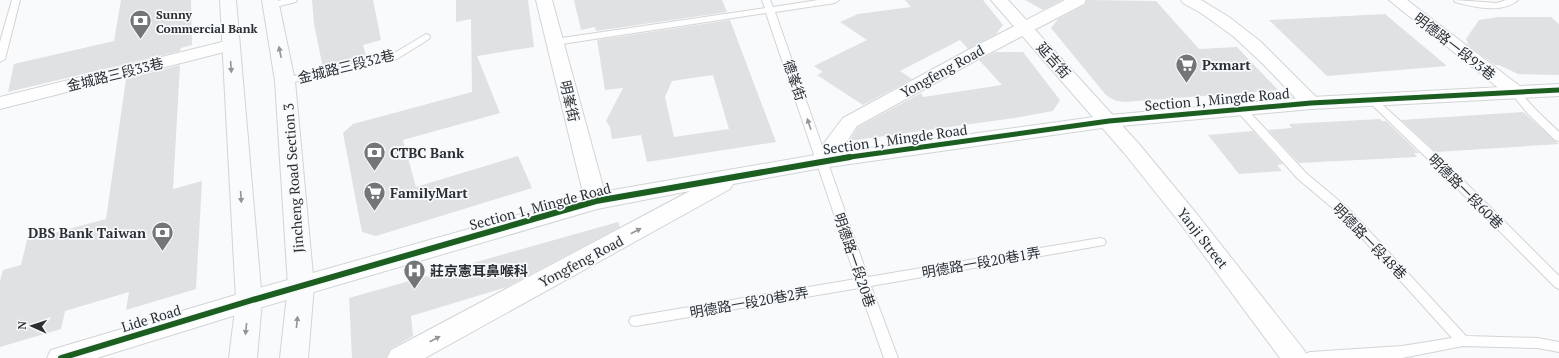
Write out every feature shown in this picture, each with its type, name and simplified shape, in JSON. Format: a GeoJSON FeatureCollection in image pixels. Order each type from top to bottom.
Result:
{"type":"FeatureCollection","features":[{"type":"Feature","properties":{"kind":"main road"},"geometry":{"type":"LineString","coordinates":[[228,0],[249,301],[243,358]]}},
{"type":"Feature","properties":{"kind":"main road","name":"Jincheng Road Section 3"},"geometry":{"type":"LineString","coordinates":[[270,2],[285,81],[301,286],[294,358]]}},
{"type":"Feature","properties":{"kind":"street","name":"明峯街"},"geometry":{"type":"LineString","coordinates":[[544,0],[562,64],[570,106],[596,201]]}},
{"type":"Feature","properties":{"kind":"street","name":"延吉街"},"geometry":{"type":"LineString","coordinates":[[999,0],[1108,121]]}},
{"type":"Feature","properties":{"kind":"street","name":"Yongfeng Road"},"geometry":{"type":"LineString","coordinates":[[822,161],[850,122],[1078,0]]}},
{"type":"Feature","properties":{"kind":"street"},"geometry":{"type":"LineString","coordinates":[[1189,0],[1202,6],[1236,30],[1260,50],[1311,103]]}},
{"type":"Feature","properties":{"kind":"street","name":"明德路一段93巷"},"geometry":{"type":"LineString","coordinates":[[1397,0],[1514,91]]}},
{"type":"Feature","properties":{"kind":"street","name":"金城路三段33巷"},"geometry":{"type":"LineString","coordinates":[[0,103],[230,45]]}},
{"type":"Feature","properties":{"kind":"street","name":"Section 1, Mingde Road"},"geometry":{"type":"LineString","coordinates":[[249,301],[596,201],[822,161],[1108,121],[1240,108],[1371,99],[1559,90]]}},
{"type":"Feature","properties":{"kind":"street","name":"Yanji Street"},"geometry":{"type":"LineString","coordinates":[[1108,121],[1188,218],[1295,358]]}},
{"type":"Feature","properties":{"kind":"street","name":"Yongfeng Road"},"geometry":{"type":"LineString","coordinates":[[401,358],[740,175]]}},
{"type":"Feature","properties":{"kind":"street","name":"Lide Road"},"geometry":{"type":"LineString","coordinates":[[61,358],[249,301]]}},
{"type":"Feature","properties":{"kind":"lane"},"geometry":{"type":"LineString","coordinates":[[1,54],[16,0]]}},
{"type":"Feature","properties":{"kind":"lane"},"geometry":{"type":"LineString","coordinates":[[270,2],[293,0]]}},
{"type":"Feature","properties":{"kind":"lane","name":"德峯街"},"geometry":{"type":"LineString","coordinates":[[766,0],[822,161]]}},
{"type":"Feature","properties":{"kind":"lane"},"geometry":{"type":"LineString","coordinates":[[555,42],[835,0]]}},
{"type":"Feature","properties":{"kind":"lane"},"geometry":{"type":"LineString","coordinates":[[1458,0],[1468,3],[1498,6],[1514,0]]}},
{"type":"Feature","properties":{"kind":"lane","name":"金城路三段32巷"},"geometry":{"type":"LineString","coordinates":[[285,81],[394,57],[426,37]]}},
{"type":"Feature","properties":{"kind":"lane"},"geometry":{"type":"LineString","coordinates":[[1514,91],[1532,112],[1559,138]]}},
{"type":"Feature","properties":{"kind":"lane","name":"明德路一段60巷"},"geometry":{"type":"LineString","coordinates":[[1371,99],[1440,164],[1559,284]]}},
{"type":"Feature","properties":{"kind":"lane","name":"明德路一段48巷"},"geometry":{"type":"LineString","coordinates":[[1240,108],[1302,176],[1346,213],[1463,341]]}},
{"type":"Feature","properties":{"kind":"lane","name":"明德路一段20巷"},"geometry":{"type":"LineString","coordinates":[[822,161],[862,282],[891,358]]}},
{"type":"Feature","properties":{"kind":"lane","name":"明德路一段20巷1弄"},"geometry":{"type":"LineString","coordinates":[[862,282],[1100,242]]}},
{"type":"Feature","properties":{"kind":"lane","name":"明德路一段20巷2弄"},"geometry":{"type":"LineString","coordinates":[[636,321],[862,282]]}},
{"type":"Feature","properties":{"kind":"lane"},"geometry":{"type":"LineString","coordinates":[[1310,358],[1402,352],[1463,341],[1538,343],[1559,347]]}},
{"type":"Feature","properties":{"kind":"building"},"geometry":{"type":"Polygon","coordinates":[[[121,0],[191,0],[192,45],[181,48],[180,51],[8,92],[14,64],[114,41],[121,0]]]}},
{"type":"Feature","properties":{"kind":"building"},"geometry":{"type":"Polygon","coordinates":[[[312,0],[373,0],[381,40],[363,45],[367,59],[323,68],[314,24],[312,0]]]}},
{"type":"Feature","properties":{"kind":"building"},"geometry":{"type":"Polygon","coordinates":[[[456,0],[528,0],[534,47],[477,56],[500,113],[403,140],[416,187],[518,156],[532,188],[376,236],[362,232],[343,133],[353,124],[472,92],[471,19],[456,22],[456,0]]]}},
{"type":"Feature","properties":{"kind":"building"},"geometry":{"type":"Polygon","coordinates":[[[574,0],[722,0],[727,12],[596,31],[595,27],[581,30],[574,0]]]}},
{"type":"Feature","properties":{"kind":"building"},"geometry":{"type":"Polygon","coordinates":[[[905,0],[983,0],[1003,25],[996,34],[968,49],[960,40],[900,71],[912,79],[863,105],[817,75],[823,72],[814,66],[867,40],[840,22],[858,14],[911,7],[905,0]]]}},
{"type":"Feature","properties":{"kind":"building"},"geometry":{"type":"Polygon","coordinates":[[[1025,0],[1062,0],[1043,10],[1025,0]]]}},
{"type":"Feature","properties":{"kind":"building"},"geometry":{"type":"Polygon","coordinates":[[[1087,0],[1156,1],[1199,49],[1237,47],[1278,90],[1125,102],[1110,98],[1105,94],[1051,28],[1058,19],[1085,5],[1087,0]]]}},
{"type":"Feature","properties":{"kind":"building"},"geometry":{"type":"Polygon","coordinates":[[[1385,14],[1447,66],[1327,76],[1269,20],[1385,14]]]}},
{"type":"Feature","properties":{"kind":"building"},"geometry":{"type":"Polygon","coordinates":[[[1498,17],[1551,17],[1559,24],[1559,75],[1518,74],[1499,65],[1495,65],[1469,46],[1466,39],[1479,20],[1498,17]]]}},
{"type":"Feature","properties":{"kind":"building"},"geometry":{"type":"Polygon","coordinates":[[[730,20],[776,142],[647,162],[641,135],[612,139],[610,127],[606,121],[623,88],[605,90],[597,40],[730,20]],[[713,75],[672,81],[665,97],[674,137],[729,129],[713,75]]]}},
{"type":"Feature","properties":{"kind":"building"},"geometry":{"type":"Polygon","coordinates":[[[995,52],[1023,52],[1060,100],[1053,111],[1014,118],[849,141],[858,127],[921,93],[923,97],[1002,85],[979,60],[995,52]]]}},
{"type":"Feature","properties":{"kind":"building"},"geometry":{"type":"Polygon","coordinates":[[[180,65],[173,189],[202,181],[196,289],[126,310],[129,292],[65,311],[61,329],[0,347],[0,281],[3,270],[21,265],[27,240],[106,219],[126,79],[180,65]]]}},
{"type":"Feature","properties":{"kind":"building"},"geometry":{"type":"Polygon","coordinates":[[[1523,112],[1559,144],[1436,152],[1401,120],[1523,112]]]}},
{"type":"Feature","properties":{"kind":"building"},"geometry":{"type":"Polygon","coordinates":[[[1380,119],[1382,121],[1386,121],[1419,153],[1414,153],[1417,157],[1299,163],[1268,130],[1292,128],[1289,124],[1380,119]]]}},
{"type":"Feature","properties":{"kind":"building"},"geometry":{"type":"Polygon","coordinates":[[[1253,131],[1283,164],[1277,165],[1282,171],[1239,174],[1208,135],[1253,131]]]}},
{"type":"Feature","properties":{"kind":"building"},"geometry":{"type":"Polygon","coordinates":[[[618,222],[620,227],[507,287],[411,316],[413,336],[390,349],[386,358],[352,358],[349,298],[618,222]]]}},
{"type":"Feature","properties":{"kind":"cycle path"},"geometry":{"type":"LineString","coordinates":[[61,358],[249,301],[596,201],[740,175],[822,161],[1109,121],[1311,103],[1559,90]]}},
{"type":"Feature","properties":{"kind":"place","name":"Sunny Commercial Bank"},"geometry":{"type":"Point","coordinates":[141,40]}},
{"type":"Feature","properties":{"kind":"place","name":"Pxmart"},"geometry":{"type":"Point","coordinates":[1186,84]}},
{"type":"Feature","properties":{"kind":"place","name":"CTBC Bank"},"geometry":{"type":"Point","coordinates":[374,172]}},
{"type":"Feature","properties":{"kind":"place","name":"FamilyMart"},"geometry":{"type":"Point","coordinates":[375,212]}},
{"type":"Feature","properties":{"kind":"place","name":"DBS Bank Taiwan"},"geometry":{"type":"Point","coordinates":[162,252]}},
{"type":"Feature","properties":{"kind":"place","name":"莊京憲耳鼻喉科"},"geometry":{"type":"Point","coordinates":[414,290]}}]}
